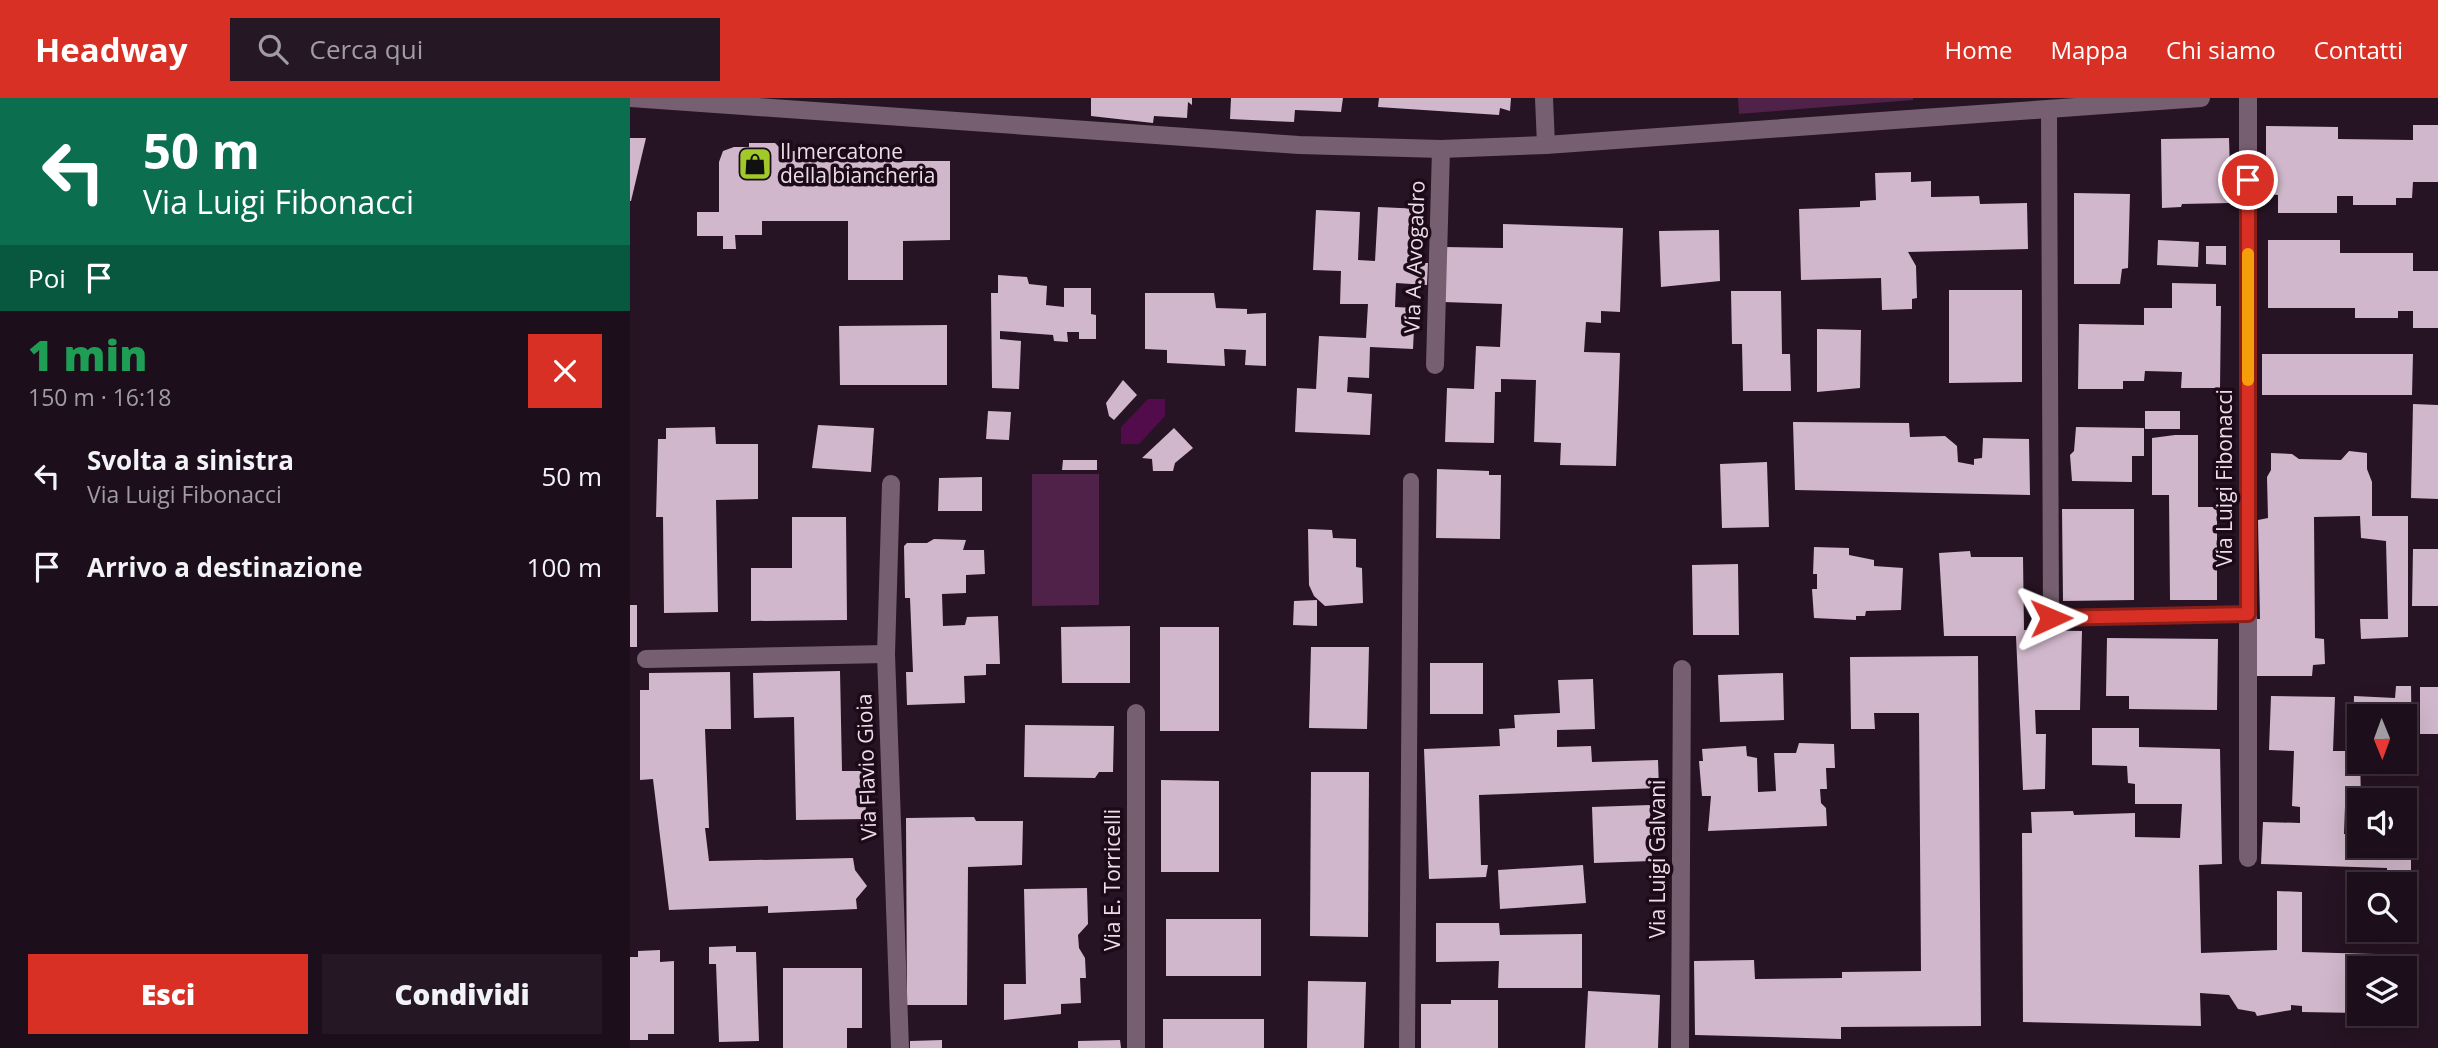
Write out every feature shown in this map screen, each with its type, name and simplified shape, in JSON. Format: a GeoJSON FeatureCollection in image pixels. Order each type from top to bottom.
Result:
{"type":"FeatureCollection","features":[{"type":"Feature","properties":{"kind":"street"},"geometry":{"type":"LineString","coordinates":[[630,98],[748,102],[1299,145],[1441,149],[1546,145],[2201,98]]}},
{"type":"Feature","properties":{"kind":"street"},"geometry":{"type":"LineString","coordinates":[[1544,98],[1546,145]]}},
{"type":"Feature","properties":{"kind":"street","name":"Via Luigi Fibonacci"},"geometry":{"type":"LineString","coordinates":[[2248,98],[2248,858]]}},
{"type":"Feature","properties":{"kind":"street","name":"Via A. Avogadro"},"geometry":{"type":"LineString","coordinates":[[1435,365],[1441,149]]}},
{"type":"Feature","properties":{"kind":"street","name":"Via Flavio Gioia"},"geometry":{"type":"LineString","coordinates":[[891,484],[886,654],[900,1048]]}},
{"type":"Feature","properties":{"kind":"street"},"geometry":{"type":"LineString","coordinates":[[646,659],[886,654]]}},
{"type":"Feature","properties":{"kind":"street","name":"Via Luigi Galvani"},"geometry":{"type":"LineString","coordinates":[[1680,1048],[1682,669]]}},
{"type":"Feature","properties":{"kind":"street","name":"Via E. Torricelli"},"geometry":{"type":"LineString","coordinates":[[1136,713],[1136,1048]]}},
{"type":"Feature","properties":{"kind":"lane"},"geometry":{"type":"LineString","coordinates":[[2049,109],[2051,618],[2248,614]]}},
{"type":"Feature","properties":{"kind":"lane"},"geometry":{"type":"LineString","coordinates":[[1407,1048],[1411,481]]}},
{"type":"Feature","properties":{"kind":"shaded area"},"geometry":{"type":"Polygon","coordinates":[[[1738,98],[1913,98],[1913,100],[1739,114],[1738,98]]]}},
{"type":"Feature","properties":{"kind":"shaded area"},"geometry":{"type":"Polygon","coordinates":[[[1148,399],[1165,399],[1165,416],[1139,444],[1121,444],[1121,427],[1148,399]]]}},
{"type":"Feature","properties":{"kind":"shaded area"},"geometry":{"type":"Polygon","coordinates":[[[1032,474],[1099,474],[1099,605],[1032,606],[1032,474]]]}},
{"type":"Feature","properties":{"kind":"building"},"geometry":{"type":"Polygon","coordinates":[[[1091,98],[1192,98],[1192,105],[1188,102],[1187,118],[1154,116],[1153,123],[1091,116],[1091,98]]]}},
{"type":"Feature","properties":{"kind":"building"},"geometry":{"type":"Polygon","coordinates":[[[1231,98],[1343,98],[1341,112],[1295,110],[1294,122],[1230,119],[1231,98]]]}},
{"type":"Feature","properties":{"kind":"building"},"geometry":{"type":"Polygon","coordinates":[[[1379,98],[1511,98],[1510,111],[1500,108],[1499,115],[1378,107],[1379,98]]]}},
{"type":"Feature","properties":{"kind":"building"},"geometry":{"type":"Polygon","coordinates":[[[2413,125],[2438,125],[2438,182],[2413,182],[2412,198],[2396,198],[2396,205],[2353,205],[2353,196],[2337,196],[2337,213],[2278,213],[2278,195],[2266,194],[2266,126],[2338,127],[2338,139],[2413,140],[2413,125]]]}},
{"type":"Feature","properties":{"kind":"building"},"geometry":{"type":"Polygon","coordinates":[[[630,138],[646,138],[631,201],[630,201],[630,138]]]}},
{"type":"Feature","properties":{"kind":"building"},"geometry":{"type":"Polygon","coordinates":[[[2229,138],[2231,203],[2182,204],[2181,207],[2162,208],[2161,139],[2229,138]]]}},
{"type":"Feature","properties":{"kind":"building"},"geometry":{"type":"Polygon","coordinates":[[[749,143],[775,143],[783,151],[810,151],[810,161],[950,161],[950,240],[903,241],[903,280],[848,280],[848,221],[762,221],[762,235],[735,235],[736,249],[723,249],[723,236],[697,236],[697,212],[719,212],[719,162],[723,151],[734,147],[749,147],[749,143]]]}},
{"type":"Feature","properties":{"kind":"building"},"geometry":{"type":"Polygon","coordinates":[[[1911,172],[1911,182],[1931,181],[1931,197],[1979,196],[1980,204],[2027,203],[2028,249],[1908,252],[1916,266],[1917,298],[1912,299],[1912,309],[1882,310],[1881,278],[1801,280],[1799,209],[1860,207],[1860,201],[1876,200],[1875,173],[1911,172]]]}},
{"type":"Feature","properties":{"kind":"building"},"geometry":{"type":"Polygon","coordinates":[[[2074,193],[2130,194],[2128,268],[2122,269],[2120,284],[2074,284],[2074,193]]]}},
{"type":"Feature","properties":{"kind":"building"},"geometry":{"type":"Polygon","coordinates":[[[1378,207],[1422,209],[1422,263],[1428,263],[1427,285],[1396,283],[1395,307],[1415,308],[1413,349],[1370,347],[1369,378],[1348,377],[1347,392],[1372,394],[1370,435],[1295,432],[1297,388],[1316,389],[1319,336],[1366,338],[1368,304],[1340,304],[1341,271],[1313,270],[1316,210],[1360,212],[1358,260],[1375,261],[1378,207]]]}},
{"type":"Feature","properties":{"kind":"building"},"geometry":{"type":"Polygon","coordinates":[[[1503,224],[1623,228],[1620,312],[1601,311],[1601,323],[1586,322],[1584,352],[1620,353],[1616,466],[1560,465],[1561,443],[1534,442],[1536,380],[1501,379],[1501,392],[1495,392],[1494,443],[1445,442],[1447,388],[1474,389],[1476,346],[1500,347],[1502,304],[1443,302],[1445,247],[1503,248],[1503,224]]]}},
{"type":"Feature","properties":{"kind":"building"},"geometry":{"type":"Polygon","coordinates":[[[1719,230],[1720,281],[1661,287],[1659,231],[1719,230]]]}},
{"type":"Feature","properties":{"kind":"building"},"geometry":{"type":"Polygon","coordinates":[[[2158,240],[2199,242],[2198,267],[2157,265],[2158,240]]]}},
{"type":"Feature","properties":{"kind":"building"},"geometry":{"type":"Polygon","coordinates":[[[2268,240],[2340,240],[2340,253],[2413,253],[2413,271],[2438,271],[2438,328],[2413,328],[2413,311],[2398,311],[2398,318],[2355,318],[2355,308],[2268,308],[2268,240]]]}},
{"type":"Feature","properties":{"kind":"building"},"geometry":{"type":"Polygon","coordinates":[[[2206,246],[2226,246],[2226,265],[2206,264],[2206,246]]]}},
{"type":"Feature","properties":{"kind":"building"},"geometry":{"type":"Polygon","coordinates":[[[998,275],[1027,277],[1029,284],[1047,286],[1046,305],[1064,307],[1064,288],[1091,288],[1091,314],[1096,315],[1096,339],[1079,339],[1079,332],[1067,332],[1068,342],[1054,341],[1053,335],[1000,331],[1000,339],[1021,341],[1019,389],[992,388],[991,293],[998,293],[998,275]]]}},
{"type":"Feature","properties":{"kind":"building"},"geometry":{"type":"Polygon","coordinates":[[[2172,283],[2216,284],[2216,306],[2221,306],[2220,388],[2181,388],[2182,372],[2145,371],[2144,381],[2123,381],[2123,389],[2078,389],[2079,324],[2144,325],[2144,308],[2172,308],[2172,283]]]}},
{"type":"Feature","properties":{"kind":"building"},"geometry":{"type":"Polygon","coordinates":[[[1949,290],[2022,290],[2022,382],[1949,383],[1949,290]]]}},
{"type":"Feature","properties":{"kind":"building"},"geometry":{"type":"Polygon","coordinates":[[[1731,291],[1781,291],[1782,354],[1790,354],[1791,391],[1743,391],[1742,344],[1732,344],[1731,291]]]}},
{"type":"Feature","properties":{"kind":"building"},"geometry":{"type":"Polygon","coordinates":[[[1145,293],[1214,293],[1216,308],[1247,309],[1247,314],[1266,313],[1266,366],[1245,365],[1246,350],[1224,349],[1225,366],[1167,363],[1167,350],[1145,349],[1145,293]]]}},
{"type":"Feature","properties":{"kind":"building"},"geometry":{"type":"Polygon","coordinates":[[[947,325],[947,385],[840,385],[839,326],[947,325]]]}},
{"type":"Feature","properties":{"kind":"building"},"geometry":{"type":"Polygon","coordinates":[[[1817,329],[1861,330],[1860,388],[1817,392],[1817,329]]]}},
{"type":"Feature","properties":{"kind":"building"},"geometry":{"type":"Polygon","coordinates":[[[2262,354],[2413,354],[2412,395],[2262,395],[2262,354]]]}},
{"type":"Feature","properties":{"kind":"building"},"geometry":{"type":"Polygon","coordinates":[[[1123,380],[1137,395],[1114,420],[1109,416],[1106,403],[1123,380]]]}},
{"type":"Feature","properties":{"kind":"building"},"geometry":{"type":"Polygon","coordinates":[[[2413,404],[2438,405],[2438,499],[2411,498],[2413,404]]]}},
{"type":"Feature","properties":{"kind":"building"},"geometry":{"type":"Polygon","coordinates":[[[988,411],[1011,412],[1009,440],[986,439],[988,411]]]}},
{"type":"Feature","properties":{"kind":"building"},"geometry":{"type":"Polygon","coordinates":[[[2145,411],[2180,411],[2180,429],[2145,429],[2145,411]]]}},
{"type":"Feature","properties":{"kind":"building"},"geometry":{"type":"Polygon","coordinates":[[[1793,422],[1909,423],[1910,437],[1945,436],[1957,446],[1958,462],[1974,465],[1974,459],[1982,458],[1983,438],[2029,439],[2030,495],[1795,490],[1793,422]]]}},
{"type":"Feature","properties":{"kind":"building"},"geometry":{"type":"Polygon","coordinates":[[[818,425],[874,428],[871,472],[812,468],[818,425]]]}},
{"type":"Feature","properties":{"kind":"building"},"geometry":{"type":"Polygon","coordinates":[[[715,427],[716,444],[758,444],[758,499],[716,500],[718,612],[664,613],[663,517],[656,517],[658,439],[666,439],[666,428],[715,427]]]}},
{"type":"Feature","properties":{"kind":"building"},"geometry":{"type":"Polygon","coordinates":[[[2076,427],[2144,428],[2144,456],[2132,456],[2132,482],[2072,481],[2070,455],[2074,451],[2076,427]]]}},
{"type":"Feature","properties":{"kind":"building"},"geometry":{"type":"Polygon","coordinates":[[[1174,428],[1193,448],[1175,463],[1173,471],[1153,471],[1152,459],[1142,458],[1174,428]]]}},
{"type":"Feature","properties":{"kind":"building"},"geometry":{"type":"Polygon","coordinates":[[[2198,435],[2198,507],[2217,507],[2217,600],[2170,600],[2169,495],[2152,495],[2152,438],[2198,435]]]}},
{"type":"Feature","properties":{"kind":"building"},"geometry":{"type":"Polygon","coordinates":[[[2349,451],[2367,453],[2367,469],[2372,482],[2372,516],[2408,516],[2408,637],[2361,639],[2360,619],[2388,619],[2386,541],[2361,538],[2360,516],[2314,517],[2315,638],[2324,639],[2325,664],[2313,665],[2312,676],[2255,676],[2255,619],[2260,619],[2258,520],[2268,518],[2267,477],[2271,470],[2271,453],[2292,454],[2299,459],[2341,460],[2349,451]]]}},
{"type":"Feature","properties":{"kind":"building"},"geometry":{"type":"Polygon","coordinates":[[[1063,460],[1097,460],[1097,470],[1062,470],[1063,460]]]}},
{"type":"Feature","properties":{"kind":"building"},"geometry":{"type":"Polygon","coordinates":[[[1767,462],[1769,527],[1722,528],[1720,464],[1767,462]]]}},
{"type":"Feature","properties":{"kind":"building"},"geometry":{"type":"Polygon","coordinates":[[[1437,469],[1489,471],[1489,475],[1501,475],[1500,539],[1436,538],[1437,469]]]}},
{"type":"Feature","properties":{"kind":"building"},"geometry":{"type":"Polygon","coordinates":[[[982,477],[982,511],[938,511],[939,478],[982,477]]]}},
{"type":"Feature","properties":{"kind":"building"},"geometry":{"type":"Polygon","coordinates":[[[2062,509],[2134,509],[2134,600],[2063,601],[2062,509]]]}},
{"type":"Feature","properties":{"kind":"building"},"geometry":{"type":"Polygon","coordinates":[[[792,517],[846,517],[847,620],[751,621],[751,568],[792,568],[792,517]]]}},
{"type":"Feature","properties":{"kind":"building"},"geometry":{"type":"Polygon","coordinates":[[[1308,529],[1332,530],[1333,538],[1356,539],[1356,567],[1362,568],[1363,603],[1325,606],[1314,596],[1309,585],[1308,529]]]}},
{"type":"Feature","properties":{"kind":"building"},"geometry":{"type":"Polygon","coordinates":[[[934,539],[966,540],[963,550],[984,550],[985,574],[966,575],[966,593],[942,594],[943,626],[965,625],[967,617],[998,616],[1000,664],[986,664],[986,675],[964,676],[965,703],[907,705],[906,672],[913,672],[910,598],[905,598],[904,546],[907,543],[927,543],[934,539]]]}},
{"type":"Feature","properties":{"kind":"building"},"geometry":{"type":"Polygon","coordinates":[[[1814,547],[1849,548],[1849,555],[1874,560],[1874,566],[1903,568],[1901,610],[1866,611],[1865,616],[1856,616],[1856,620],[1814,618],[1812,589],[1817,589],[1817,574],[1813,574],[1814,547]]]}},
{"type":"Feature","properties":{"kind":"building"},"geometry":{"type":"Polygon","coordinates":[[[2413,549],[2438,549],[2438,606],[2412,606],[2413,549]]]}},
{"type":"Feature","properties":{"kind":"building"},"geometry":{"type":"Polygon","coordinates":[[[1970,551],[1971,557],[2023,557],[2024,630],[2082,631],[2080,710],[2035,710],[2036,734],[2046,734],[2045,789],[2023,790],[2016,636],[1944,636],[1939,553],[1970,551]]]}},
{"type":"Feature","properties":{"kind":"building"},"geometry":{"type":"Polygon","coordinates":[[[1738,564],[1739,635],[1693,635],[1692,565],[1738,564]]]}},
{"type":"Feature","properties":{"kind":"building"},"geometry":{"type":"Polygon","coordinates":[[[1317,600],[1317,626],[1293,625],[1294,601],[1317,600]]]}},
{"type":"Feature","properties":{"kind":"building"},"geometry":{"type":"Polygon","coordinates":[[[630,605],[637,605],[637,647],[630,647],[630,605]]]}},
{"type":"Feature","properties":{"kind":"building"},"geometry":{"type":"Polygon","coordinates":[[[1130,626],[1130,683],[1062,683],[1061,627],[1130,626]]]}},
{"type":"Feature","properties":{"kind":"building"},"geometry":{"type":"Polygon","coordinates":[[[1160,627],[1219,627],[1219,731],[1160,731],[1160,627]]]}},
{"type":"Feature","properties":{"kind":"building"},"geometry":{"type":"Polygon","coordinates":[[[2107,638],[2218,639],[2217,710],[2129,709],[2129,696],[2106,696],[2107,638]]]}},
{"type":"Feature","properties":{"kind":"building"},"geometry":{"type":"Polygon","coordinates":[[[1311,647],[1369,647],[1367,729],[1309,728],[1311,647]]]}},
{"type":"Feature","properties":{"kind":"building"},"geometry":{"type":"Polygon","coordinates":[[[1978,656],[1981,1026],[1841,1027],[1841,1039],[1695,1035],[1694,961],[1754,960],[1755,979],[1842,978],[1842,972],[1921,971],[1919,713],[1874,713],[1875,729],[1851,729],[1850,657],[1978,656]]]}},
{"type":"Feature","properties":{"kind":"building"},"geometry":{"type":"Polygon","coordinates":[[[1430,663],[1483,663],[1483,714],[1430,714],[1430,663]]]}},
{"type":"Feature","properties":{"kind":"building"},"geometry":{"type":"Polygon","coordinates":[[[840,671],[842,771],[865,771],[866,819],[796,820],[794,717],[754,718],[753,673],[840,671]]]}},
{"type":"Feature","properties":{"kind":"building"},"geometry":{"type":"Polygon","coordinates":[[[730,672],[731,729],[705,729],[709,828],[705,828],[709,861],[853,858],[855,870],[867,886],[856,899],[857,909],[768,913],[768,906],[669,910],[653,779],[640,780],[640,690],[649,690],[649,673],[730,672]]]}},
{"type":"Feature","properties":{"kind":"building"},"geometry":{"type":"Polygon","coordinates":[[[1783,673],[1784,720],[1720,722],[1718,675],[1783,673]]]}},
{"type":"Feature","properties":{"kind":"building"},"geometry":{"type":"Polygon","coordinates":[[[1593,679],[1595,729],[1557,730],[1557,747],[1591,746],[1592,762],[1658,760],[1659,788],[1479,795],[1481,865],[1488,865],[1486,877],[1429,879],[1424,749],[1500,746],[1499,729],[1515,728],[1514,715],[1560,713],[1558,680],[1593,679]]]}},
{"type":"Feature","properties":{"kind":"building"},"geometry":{"type":"Polygon","coordinates":[[[2396,686],[2411,686],[2411,704],[2354,704],[2354,696],[2395,698],[2396,686]]]}},
{"type":"Feature","properties":{"kind":"building"},"geometry":{"type":"Polygon","coordinates":[[[2420,687],[2438,687],[2438,734],[2420,734],[2420,687]]]}},
{"type":"Feature","properties":{"kind":"building"},"geometry":{"type":"Polygon","coordinates":[[[2271,696],[2335,697],[2333,751],[2347,751],[2347,774],[2360,774],[2361,788],[2347,788],[2344,834],[2347,834],[2347,858],[2411,858],[2411,872],[2387,872],[2387,868],[2261,864],[2263,822],[2300,823],[2300,807],[2292,806],[2294,751],[2269,750],[2271,696]]]}},
{"type":"Feature","properties":{"kind":"building"},"geometry":{"type":"Polygon","coordinates":[[[1025,725],[1114,726],[1113,772],[1099,772],[1095,778],[1024,777],[1025,725]]]}},
{"type":"Feature","properties":{"kind":"building"},"geometry":{"type":"Polygon","coordinates":[[[2092,728],[2139,728],[2139,747],[2220,749],[2222,864],[2199,865],[2201,953],[2277,950],[2277,891],[2302,892],[2302,952],[2411,956],[2347,956],[2347,1013],[2302,1012],[2302,1006],[2291,1005],[2291,1010],[2257,1016],[2255,1012],[2238,1009],[2229,995],[2200,993],[2201,1026],[2023,1022],[2022,833],[2032,833],[2031,812],[2073,811],[2074,815],[2135,813],[2135,837],[2180,838],[2182,804],[2135,804],[2135,784],[2128,783],[2127,766],[2092,765],[2092,728]]]}},
{"type":"Feature","properties":{"kind":"building"},"geometry":{"type":"Polygon","coordinates":[[[1799,743],[1834,744],[1835,768],[1826,768],[1827,789],[1820,789],[1821,803],[1826,808],[1827,826],[1708,831],[1711,796],[1702,796],[1699,761],[1703,761],[1702,749],[1746,746],[1747,756],[1757,758],[1758,792],[1776,791],[1774,753],[1796,753],[1799,743]]]}},
{"type":"Feature","properties":{"kind":"building"},"geometry":{"type":"Polygon","coordinates":[[[1311,772],[1369,772],[1368,937],[1310,936],[1311,772]]]}},
{"type":"Feature","properties":{"kind":"building"},"geometry":{"type":"Polygon","coordinates":[[[1161,780],[1219,781],[1219,872],[1161,872],[1161,780]]]}},
{"type":"Feature","properties":{"kind":"building"},"geometry":{"type":"Polygon","coordinates":[[[1650,805],[1652,861],[1594,863],[1592,807],[1650,805]]]}},
{"type":"Feature","properties":{"kind":"building"},"geometry":{"type":"Polygon","coordinates":[[[974,817],[976,821],[1023,821],[1022,865],[968,867],[967,1005],[907,1005],[906,818],[974,817]]]}},
{"type":"Feature","properties":{"kind":"building"},"geometry":{"type":"Polygon","coordinates":[[[1583,865],[1586,903],[1500,909],[1498,870],[1583,865]]]}},
{"type":"Feature","properties":{"kind":"building"},"geometry":{"type":"Polygon","coordinates":[[[1087,888],[1088,924],[1078,935],[1079,948],[1085,958],[1086,978],[1080,978],[1081,1003],[1061,1004],[1061,1014],[1004,1020],[1004,984],[1026,984],[1024,889],[1087,888]]]}},
{"type":"Feature","properties":{"kind":"building"},"geometry":{"type":"Polygon","coordinates":[[[1166,919],[1261,919],[1261,976],[1166,976],[1166,919]]]}},
{"type":"Feature","properties":{"kind":"building"},"geometry":{"type":"Polygon","coordinates":[[[1436,923],[1499,923],[1500,935],[1582,934],[1582,988],[1498,988],[1499,961],[1436,962],[1436,923]]]}},
{"type":"Feature","properties":{"kind":"building"},"geometry":{"type":"Polygon","coordinates":[[[736,946],[736,952],[756,952],[759,1041],[719,1042],[716,964],[709,964],[709,947],[736,946]]]}},
{"type":"Feature","properties":{"kind":"building"},"geometry":{"type":"Polygon","coordinates":[[[660,950],[660,962],[674,961],[674,1034],[648,1034],[648,1040],[630,1040],[630,957],[638,957],[638,951],[660,950]]]}},
{"type":"Feature","properties":{"kind":"building"},"geometry":{"type":"Polygon","coordinates":[[[783,968],[862,968],[862,1028],[847,1028],[847,1048],[783,1048],[783,968]]]}},
{"type":"Feature","properties":{"kind":"building"},"geometry":{"type":"Polygon","coordinates":[[[1308,981],[1366,982],[1364,1048],[1307,1048],[1308,981]]]}},
{"type":"Feature","properties":{"kind":"building"},"geometry":{"type":"Polygon","coordinates":[[[1588,991],[1660,995],[1658,1048],[1585,1048],[1588,991]]]}},
{"type":"Feature","properties":{"kind":"building"},"geometry":{"type":"Polygon","coordinates":[[[1451,1000],[1498,1000],[1498,1048],[1421,1048],[1421,1004],[1451,1004],[1451,1000]]]}},
{"type":"Feature","properties":{"kind":"building"},"geometry":{"type":"Polygon","coordinates":[[[1163,1019],[1264,1019],[1264,1048],[1163,1048],[1163,1019]]]}},
{"type":"Feature","properties":{"kind":"building"},"geometry":{"type":"Polygon","coordinates":[[[942,1040],[942,1048],[910,1048],[910,1041],[942,1040]]]}},
{"type":"Feature","properties":{"kind":"building"},"geometry":{"type":"Polygon","coordinates":[[[1120,1040],[1121,1048],[1078,1048],[1078,1041],[1120,1040]]]}},
{"type":"Feature","properties":{"kind":"slow traffic"},"geometry":{"type":"LineString","coordinates":[[2248,254],[2248,380]]}},
{"type":"Feature","properties":{"kind":"place","name":"Il mercatone della biancheria"},"geometry":{"type":"Point","coordinates":[755,164]}},
{"type":"Feature","properties":{"kind":"route"},"geometry":{"type":"LineString","coordinates":[[2051,618],[2248,614],[2248,180]]}}]}
